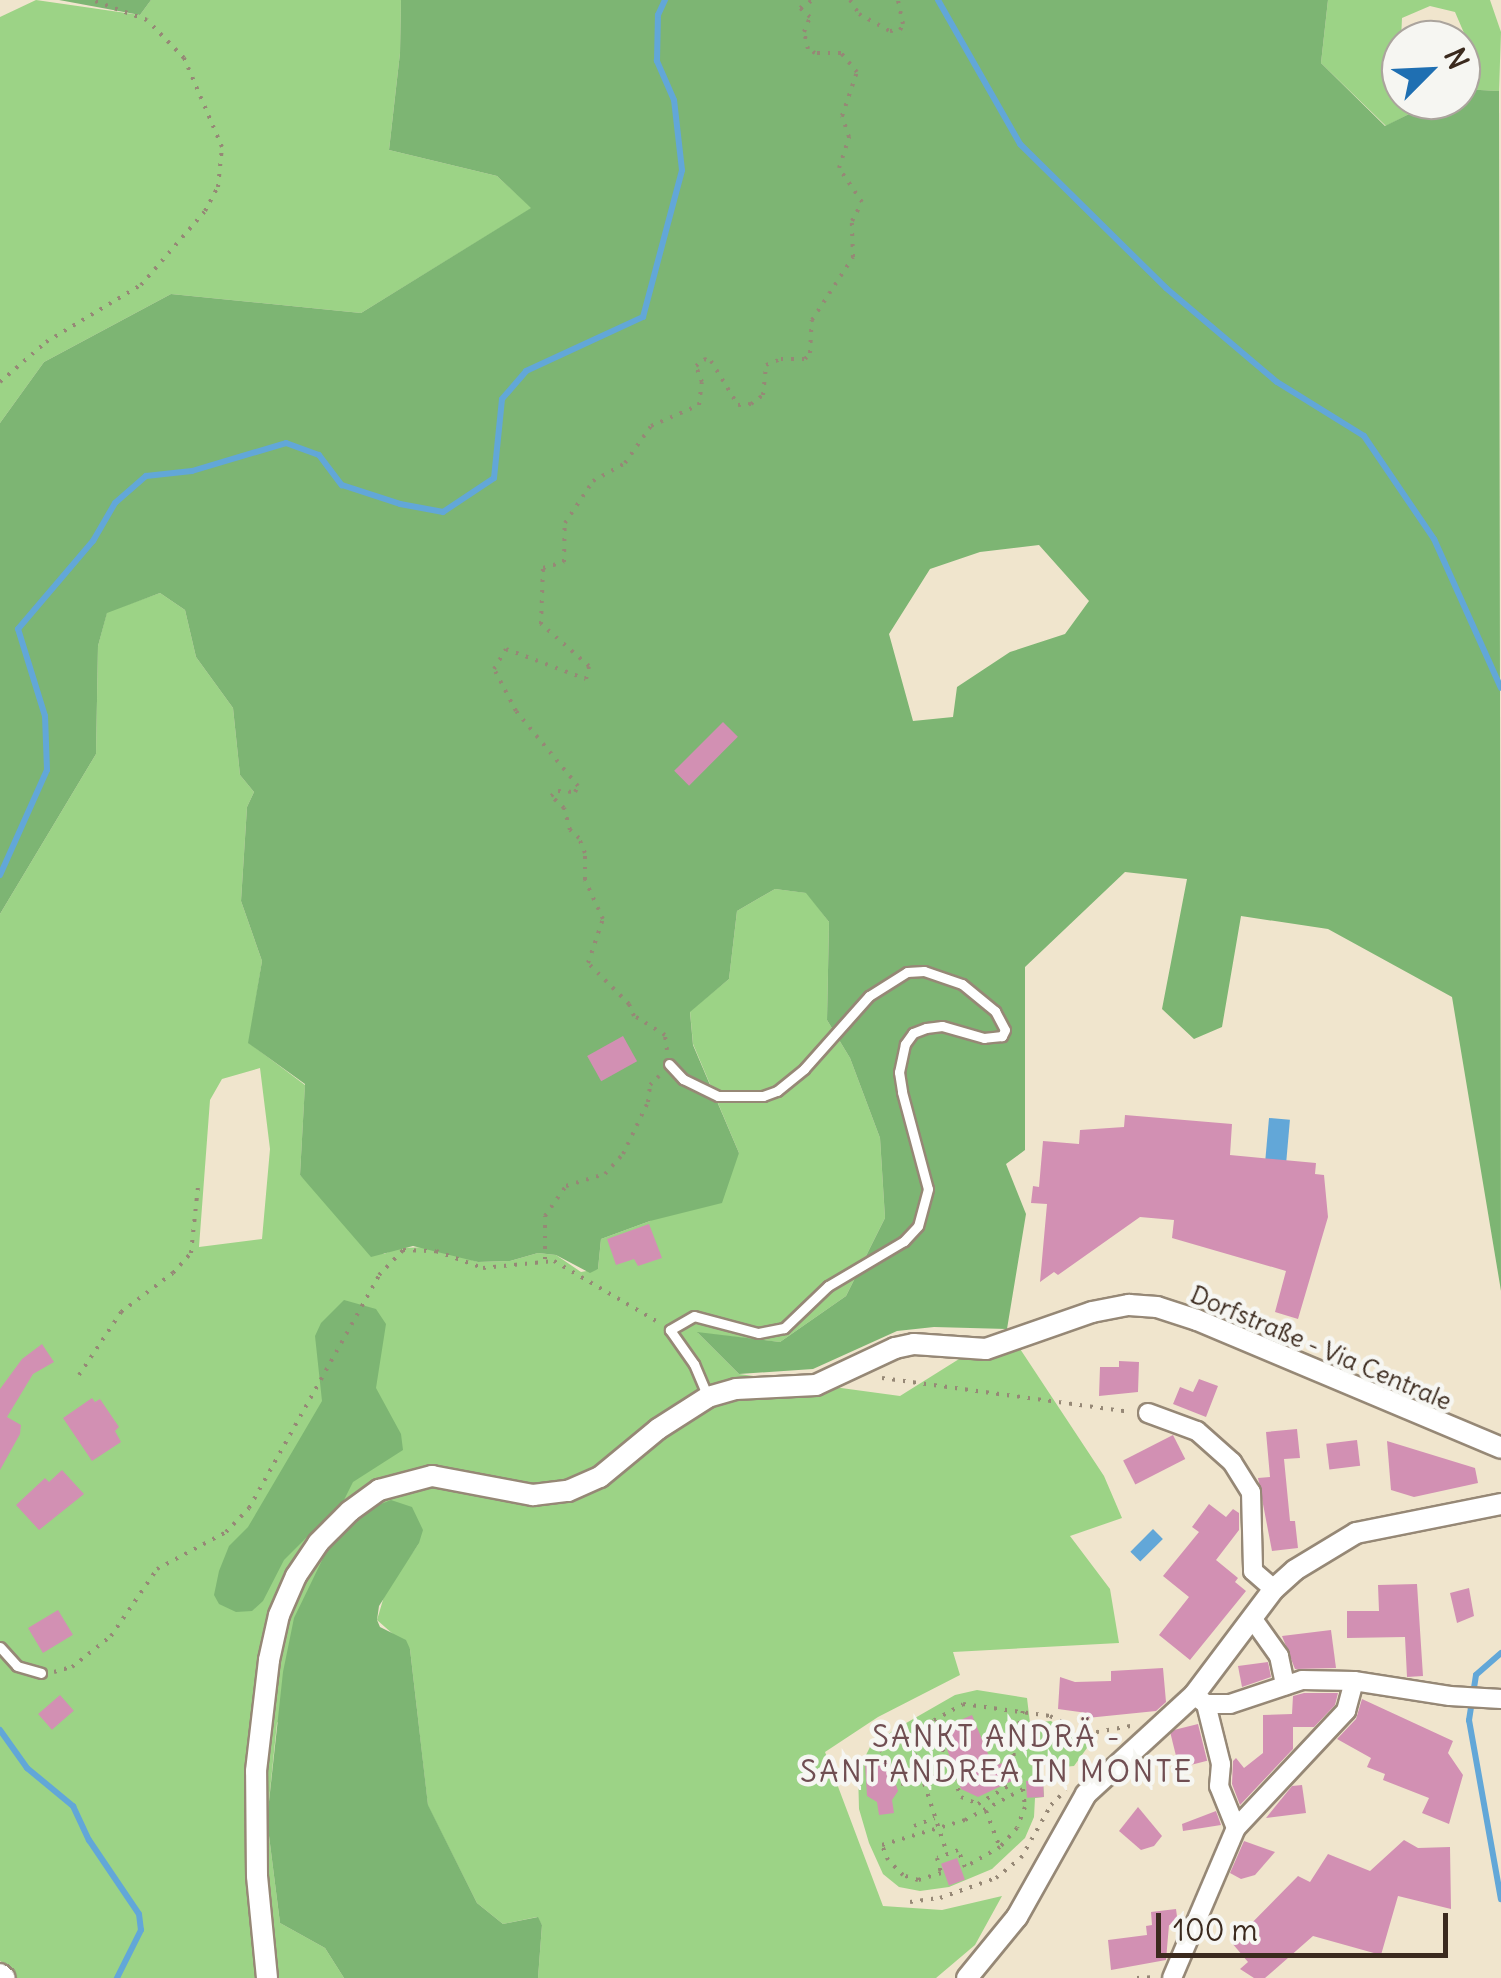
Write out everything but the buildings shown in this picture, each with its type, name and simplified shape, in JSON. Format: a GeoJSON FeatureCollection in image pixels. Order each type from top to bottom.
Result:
{"type":"FeatureCollection","features":[{"type":"Feature","properties":{"kind":"street","name":"Dorfstraße - Via Centrale"},"geometry":{"type":"LineString","coordinates":[[267,1978],[256,1876],[256,1772],[269,1660],[279,1615],[296,1576],[318,1543],[350,1511],[380,1490],[409,1479],[458,1478],[534,1494],[568,1491],[600,1477],[658,1429],[708,1397],[736,1389],[816,1385],[894,1348],[914,1344],[986,1349],[1092,1312],[1129,1305],[1157,1308],[1197,1320],[1501,1448]]}},
{"type":"Feature","properties":{"kind":"street"},"geometry":{"type":"LineString","coordinates":[[1148,1413],[1197,1431],[1232,1462],[1252,1492],[1253,1571],[1274,1590]]}},
{"type":"Feature","properties":{"kind":"street"},"geometry":{"type":"LineString","coordinates":[[967,1978],[1017,1917],[1086,1794],[1166,1723],[1200,1700],[1274,1590],[1316,1554],[1356,1534],[1501,1504]]}},
{"type":"Feature","properties":{"kind":"street"},"geometry":{"type":"LineString","coordinates":[[1252,1618],[1279,1656],[1285,1685]]}},
{"type":"Feature","properties":{"kind":"street"},"geometry":{"type":"LineString","coordinates":[[1200,1700],[1230,1704],[1302,1680],[1354,1681],[1450,1696],[1500,1699]]}},
{"type":"Feature","properties":{"kind":"street"},"geometry":{"type":"LineString","coordinates":[[1172,1978],[1236,1828],[1346,1711],[1354,1681]]}},
{"type":"Feature","properties":{"kind":"street"},"geometry":{"type":"LineString","coordinates":[[1200,1700],[1221,1764],[1219,1786],[1236,1828]]}},
{"type":"Feature","properties":{"kind":"lane"},"geometry":{"type":"LineString","coordinates":[[670,1064],[682,1079],[718,1096],[763,1096],[777,1091],[804,1070],[869,996],[907,972],[935,974],[962,984],[995,1011],[1005,1030],[1002,1036],[984,1038],[942,1026],[926,1028],[913,1033],[905,1044],[900,1072],[902,1092],[928,1189],[918,1226],[904,1241],[828,1286],[784,1328],[758,1333],[694,1316],[670,1330],[694,1364],[708,1397]]}},
{"type":"Feature","properties":{"kind":"lane"},"geometry":{"type":"LineString","coordinates":[[0,1647],[16,1666],[41,1673]]}},
{"type":"Feature","properties":{"kind":"path"},"geometry":{"type":"LineString","coordinates":[[2,380],[46,342],[141,285],[205,211],[218,187],[222,146],[200,87],[184,58],[147,20],[92,0]]}},
{"type":"Feature","properties":{"kind":"path"},"geometry":{"type":"LineString","coordinates":[[545,1259],[545,1216],[566,1186],[605,1174],[623,1154],[648,1102],[650,1084],[670,1064],[665,1035],[634,1016],[629,1004],[588,964],[603,920],[584,880],[585,853],[579,838],[570,830],[564,808],[552,796],[558,791],[574,792],[578,786],[516,711],[494,669],[506,649],[586,679],[589,666],[541,624],[542,568],[564,562],[565,523],[593,482],[624,463],[652,426],[700,405],[702,382],[696,366],[704,359],[711,362],[738,405],[750,404],[763,395],[766,365],[781,359],[804,359],[810,354],[812,320],[853,257],[852,221],[862,202],[840,168],[849,136],[842,116],[857,72],[840,54],[814,54],[808,49],[804,32],[810,18],[800,8],[813,0]]}},
{"type":"Feature","properties":{"kind":"path"},"geometry":{"type":"LineString","coordinates":[[850,0],[858,14],[890,31],[900,30],[903,24],[898,0]]}},
{"type":"Feature","properties":{"kind":"path"},"geometry":{"type":"LineString","coordinates":[[79,1375],[121,1312],[173,1273],[191,1253],[198,1186]]}},
{"type":"Feature","properties":{"kind":"path"},"geometry":{"type":"LineString","coordinates":[[41,1673],[72,1667],[88,1657],[128,1616],[156,1569],[226,1532],[249,1508],[390,1260],[403,1250],[417,1248],[483,1268],[545,1259],[628,1302],[670,1330]]}},
{"type":"Feature","properties":{"kind":"path"},"geometry":{"type":"LineString","coordinates":[[868,1383],[885,1377],[905,1378],[994,1396],[1148,1413]]}},
{"type":"Feature","properties":{"kind":"path"},"geometry":{"type":"LineString","coordinates":[[879,1751],[964,1704],[1050,1716],[1086,1734],[1159,1717],[1166,1723]]}},
{"type":"Feature","properties":{"kind":"path"},"geometry":{"type":"LineString","coordinates":[[1023,1711],[1014,1743],[1023,1788],[1021,1817],[1000,1847],[965,1867],[958,1850],[936,1858],[942,1872],[918,1880],[903,1875],[882,1845],[986,1812],[1023,1788]]}},
{"type":"Feature","properties":{"kind":"path"},"geometry":{"type":"LineString","coordinates":[[931,1720],[961,1797],[978,1804],[1020,1779]]}},
{"type":"Feature","properties":{"kind":"path"},"geometry":{"type":"LineString","coordinates":[[908,1734],[947,1854]]}},
{"type":"Feature","properties":{"kind":"path"},"geometry":{"type":"LineString","coordinates":[[901,1784],[950,1768]]}},
{"type":"Feature","properties":{"kind":"path"},"geometry":{"type":"LineString","coordinates":[[910,1902],[940,1898],[996,1878],[1021,1858],[1062,1790],[1086,1794]]}},
{"type":"Feature","properties":{"kind":"path"},"geometry":{"type":"LineString","coordinates":[[986,1812],[1000,1847]]}},
{"type":"Feature","properties":{"kind":"path"},"geometry":{"type":"LineString","coordinates":[[914,1826],[935,1818]]}},
{"type":"Feature","properties":{"kind":"green space"},"geometry":{"type":"Polygon","coordinates":[[[36,0],[140,15],[151,0],[401,0],[400,53],[389,150],[497,176],[532,208],[361,313],[171,294],[44,362],[0,423],[0,17],[36,0]]]}},
{"type":"Feature","properties":{"kind":"green space"},"geometry":{"type":"Polygon","coordinates":[[[59,0],[151,0],[140,15],[59,0]]]}},
{"type":"Feature","properties":{"kind":"green space"},"geometry":{"type":"Polygon","coordinates":[[[401,0],[1328,0],[1321,63],[1385,126],[1397,120],[1481,120],[1481,90],[1499,91],[1501,1291],[1452,997],[1328,929],[1241,916],[1222,1027],[1194,1039],[1162,1009],[1187,879],[1125,872],[1025,967],[1025,1150],[1006,1164],[1026,1214],[1007,1329],[934,1327],[897,1331],[813,1369],[739,1374],[697,1332],[780,1342],[846,1296],[885,1218],[880,1138],[850,1058],[827,1020],[829,922],[806,893],[775,889],[737,911],[729,979],[690,1012],[693,1045],[739,1153],[722,1203],[650,1221],[601,1239],[598,1269],[590,1273],[556,1255],[538,1253],[510,1261],[478,1262],[413,1246],[371,1257],[300,1175],[305,1084],[248,1043],[262,961],[241,901],[247,807],[254,792],[240,775],[233,708],[196,657],[185,610],[160,593],[107,613],[98,646],[96,754],[0,914],[0,423],[44,362],[171,294],[361,313],[531,208],[497,176],[389,150],[400,53],[401,0]],[[1039,545],[980,552],[930,569],[889,634],[913,721],[953,717],[957,687],[1010,652],[1065,634],[1089,601],[1039,545]]]}},
{"type":"Feature","properties":{"kind":"green space"},"geometry":{"type":"Polygon","coordinates":[[[1328,0],[1490,0],[1501,32],[1499,91],[1481,90],[1481,20],[1458,20],[1455,12],[1430,6],[1402,20],[1381,20],[1381,120],[1397,120],[1386,126],[1321,63],[1328,0]]]}},
{"type":"Feature","properties":{"kind":"green space"},"geometry":{"type":"Polygon","coordinates":[[[160,593],[185,610],[196,657],[233,708],[240,775],[254,792],[247,807],[241,901],[262,961],[249,1043],[305,1085],[300,1175],[384,1254],[398,1248],[430,1247],[478,1262],[510,1261],[538,1253],[556,1255],[581,1272],[598,1269],[601,1239],[650,1221],[739,1153],[693,1044],[690,1011],[729,979],[737,911],[775,889],[807,893],[829,922],[827,1020],[850,1058],[880,1138],[885,1218],[846,1296],[780,1342],[698,1333],[739,1374],[900,1396],[1007,1329],[1104,1476],[1122,1518],[1070,1536],[1110,1589],[1119,1643],[953,1652],[960,1675],[878,1717],[825,1752],[883,1906],[942,1910],[1002,1896],[975,1945],[936,1978],[538,1978],[542,1925],[537,1917],[503,1924],[477,1903],[428,1806],[410,1649],[377,1620],[385,1593],[419,1543],[277,1723],[267,1820],[280,1923],[325,1948],[344,1978],[1,1978],[10,1966],[0,1961],[0,914],[96,754],[98,646],[107,612],[160,593]],[[260,1068],[222,1079],[210,1100],[199,1247],[262,1239],[270,1149],[260,1068]]]}},
{"type":"Feature","properties":{"kind":"green space"},"geometry":{"type":"Polygon","coordinates":[[[344,1300],[376,1309],[386,1324],[376,1388],[401,1434],[403,1450],[353,1482],[344,1500],[284,1560],[263,1601],[252,1611],[236,1612],[219,1604],[214,1595],[219,1571],[229,1546],[248,1527],[322,1401],[315,1336],[321,1323],[344,1300]]]}},
{"type":"Feature","properties":{"kind":"green space"},"geometry":{"type":"Polygon","coordinates":[[[391,1500],[412,1507],[423,1530],[419,1543],[379,1606],[377,1620],[380,1627],[406,1640],[410,1649],[428,1805],[477,1903],[503,1924],[538,1917],[542,1925],[538,1978],[344,1978],[325,1948],[280,1923],[267,1820],[283,1672],[294,1618],[327,1550],[371,1508],[391,1500]]]}},
{"type":"Feature","properties":{"kind":"green space"},"geometry":{"type":"Polygon","coordinates":[[[977,1690],[1027,1698],[1030,1723],[1051,1721],[1076,1739],[1092,1741],[1074,1766],[1051,1768],[1032,1755],[1034,1780],[1043,1780],[1044,1797],[1035,1798],[1034,1817],[1025,1838],[992,1869],[949,1887],[920,1891],[899,1887],[883,1874],[869,1843],[859,1809],[858,1771],[870,1747],[894,1730],[955,1695],[977,1690]]]}},
{"type":"Feature","properties":{"kind":"water"},"geometry":{"type":"Polygon","coordinates":[[[1269,1118],[1290,1120],[1286,1169],[1265,1167],[1269,1118]]]}},
{"type":"Feature","properties":{"kind":"water"},"geometry":{"type":"Polygon","coordinates":[[[1153,1529],[1163,1539],[1140,1562],[1130,1552],[1153,1529]]]}},
{"type":"Feature","properties":{"kind":"waterway"},"geometry":{"type":"LineString","coordinates":[[0,875],[47,770],[45,716],[18,629],[93,541],[115,503],[146,476],[192,471],[286,443],[319,455],[342,485],[400,504],[443,512],[494,478],[502,399],[526,371],[643,317],[682,170],[674,100],[657,61],[658,15],[665,0]]}},
{"type":"Feature","properties":{"kind":"waterway"},"geometry":{"type":"LineString","coordinates":[[938,0],[1020,144],[1166,288],[1277,382],[1364,436],[1434,539],[1501,688]]}},
{"type":"Feature","properties":{"kind":"waterway"},"geometry":{"type":"LineString","coordinates":[[1501,1653],[1476,1675],[1469,1720],[1501,1899]]}},
{"type":"Feature","properties":{"kind":"waterway"},"geometry":{"type":"LineString","coordinates":[[0,1730],[27,1768],[73,1806],[89,1840],[139,1914],[141,1930],[117,1978]]}},
{"type":"Feature","properties":{"kind":"district","name":"SANKT ANDRÄ - SANT'ANDREA IN MONTE"},"geometry":{"type":"Point","coordinates":[997,1753]}}]}
